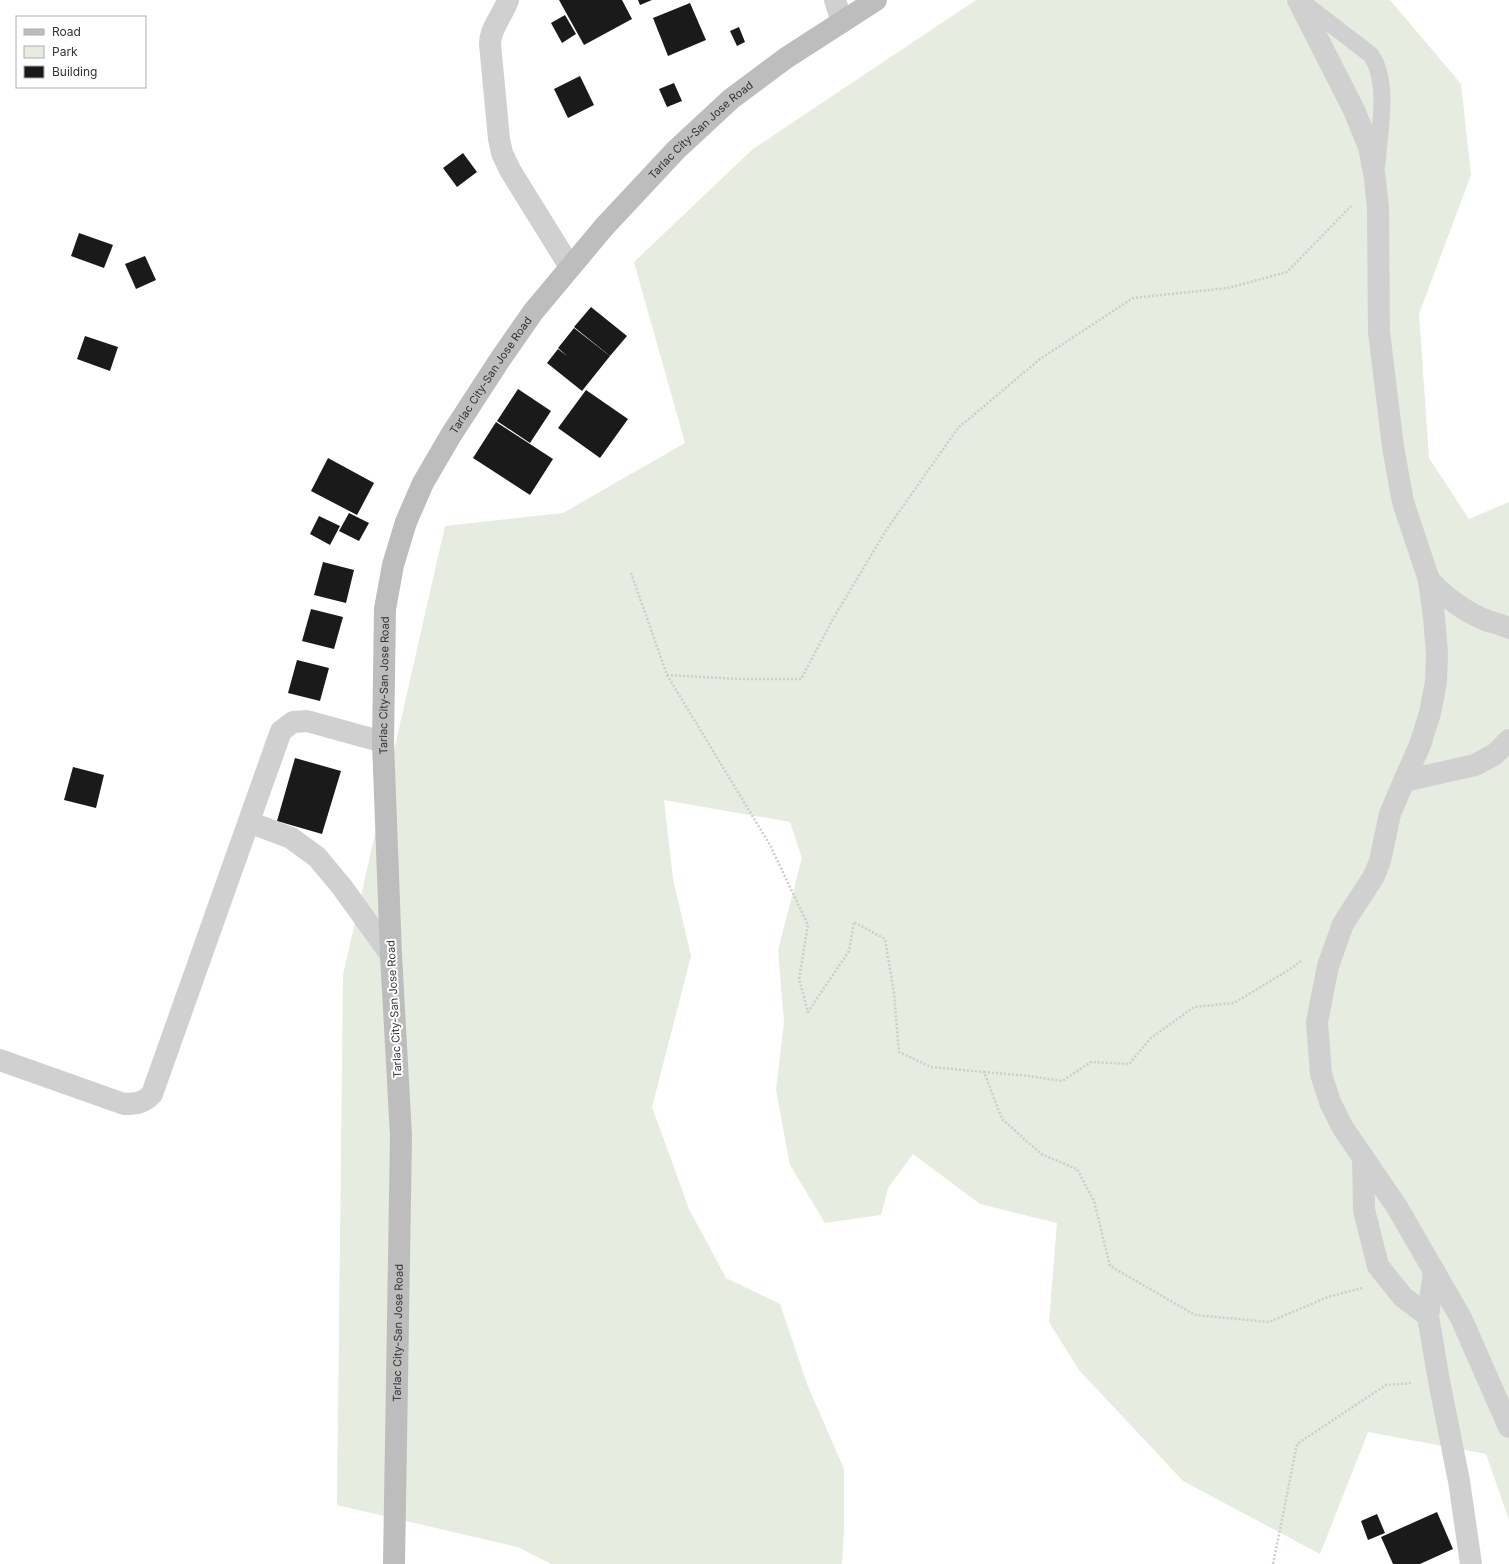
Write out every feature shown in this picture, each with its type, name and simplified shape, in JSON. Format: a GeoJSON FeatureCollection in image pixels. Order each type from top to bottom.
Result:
{"type":"FeatureCollection","features":[{"type":"Feature","properties":{"kind":"main road","name":"Tarlac City-San Jose Road"},"geometry":{"type":"LineString","coordinates":[[394,1564],[401,1136],[391,955],[383,742],[386,609],[393,565],[406,522],[423,483],[451,435],[486,381],[533,312],[604,227],[676,150],[731,99],[786,58],[876,0]]}},
{"type":"Feature","properties":{"kind":"street"},"geometry":{"type":"LineString","coordinates":[[508,0],[490,38],[499,139],[502,153],[510,170],[570,266]]}},
{"type":"Feature","properties":{"kind":"street"},"geometry":{"type":"LineString","coordinates":[[834,0],[842,22]]}},
{"type":"Feature","properties":{"kind":"street"},"geometry":{"type":"LineString","coordinates":[[1299,0],[1357,116],[1369,148],[1375,179],[1378,209],[1379,332],[1393,447],[1403,502],[1429,580],[1437,654],[1436,682],[1430,713],[1420,745],[1390,814],[1380,861],[1365,892],[1343,924],[1334,945],[1325,980],[1317,1022],[1319,1059],[1325,1087],[1336,1115],[1343,1128],[1397,1207],[1461,1318],[1509,1427]]}},
{"type":"Feature","properties":{"kind":"street"},"geometry":{"type":"LineString","coordinates":[[1429,580],[1443,595],[1458,605],[1488,620],[1509,628]]}},
{"type":"Feature","properties":{"kind":"street"},"geometry":{"type":"LineString","coordinates":[[0,1060],[124,1104],[133,1104],[147,1099],[152,1094],[281,731],[293,722],[307,721],[383,742]]}},
{"type":"Feature","properties":{"kind":"street"},"geometry":{"type":"LineString","coordinates":[[1404,781],[1475,765],[1495,754],[1509,740]]}},
{"type":"Feature","properties":{"kind":"street"},"geometry":{"type":"LineString","coordinates":[[249,822],[291,838],[317,857],[342,887],[391,955]]}},
{"type":"Feature","properties":{"kind":"street"},"geometry":{"type":"LineString","coordinates":[[1363,1157],[1364,1210],[1378,1266],[1403,1298],[1428,1316]]}},
{"type":"Feature","properties":{"kind":"street"},"geometry":{"type":"LineString","coordinates":[[1434,1271],[1428,1316],[1439,1381],[1459,1480],[1471,1564]]}},
{"type":"Feature","properties":{"kind":"lane"},"geometry":{"type":"LineString","coordinates":[[1299,0],[1371,55],[1376,62],[1380,78],[1382,104],[1375,179]]}},
{"type":"Feature","properties":{"kind":"path"},"geometry":{"type":"LineString","coordinates":[[667,675],[740,680],[801,679],[834,617],[888,529],[958,428],[1040,359],[1134,298],[1228,288],[1287,272],[1375,179]]}},
{"type":"Feature","properties":{"kind":"path"},"geometry":{"type":"LineString","coordinates":[[632,573],[667,675],[770,845],[808,925],[799,979],[808,1012],[849,951],[854,922],[885,939],[894,993],[899,1052],[931,1067],[1029,1076],[1062,1081],[1091,1062],[1129,1064],[1150,1038],[1194,1007],[1234,1003],[1292,968],[1304,959]]}},
{"type":"Feature","properties":{"kind":"path"},"geometry":{"type":"LineString","coordinates":[[984,1072],[1002,1119],[1041,1154],[1077,1169],[1094,1201],[1110,1266],[1195,1315],[1269,1322],[1328,1297],[1389,1280]]}},
{"type":"Feature","properties":{"kind":"path"},"geometry":{"type":"LineString","coordinates":[[1273,1564],[1297,1444],[1386,1385],[1439,1381]]}},
{"type":"Feature","properties":{"kind":"green space"},"geometry":{"type":"Polygon","coordinates":[[[976,0],[1390,0],[1461,84],[1471,175],[1419,314],[1429,458],[1469,519],[1509,502],[1509,1520],[1486,1454],[1368,1432],[1320,1554],[1183,1481],[1079,1370],[1049,1322],[1057,1223],[980,1204],[913,1154],[888,1188],[881,1215],[825,1223],[790,1165],[776,1090],[784,1022],[778,950],[802,858],[790,822],[664,800],[673,879],[691,956],[652,1107],[689,1209],[726,1278],[780,1304],[807,1384],[844,1469],[844,1529],[842,1564],[551,1564],[518,1547],[337,1505],[343,975],[445,526],[563,513],[685,443],[634,262],[753,149],[976,0]]]}},
{"type":"Feature","properties":{"kind":"building"},"geometry":{"type":"Polygon","coordinates":[[[559,0],[622,0],[632,19],[584,45],[559,0]]]}},
{"type":"Feature","properties":{"kind":"building"},"geometry":{"type":"Polygon","coordinates":[[[638,0],[652,0],[640,5],[638,0]]]}},
{"type":"Feature","properties":{"kind":"building"},"geometry":{"type":"Polygon","coordinates":[[[690,3],[706,40],[668,56],[653,18],[690,3]]]}},
{"type":"Feature","properties":{"kind":"building"},"geometry":{"type":"Polygon","coordinates":[[[565,15],[576,34],[562,43],[551,23],[565,15]]]}},
{"type":"Feature","properties":{"kind":"building"},"geometry":{"type":"Polygon","coordinates":[[[739,27],[745,42],[737,46],[730,31],[739,27]]]}},
{"type":"Feature","properties":{"kind":"building"},"geometry":{"type":"Polygon","coordinates":[[[580,76],[594,105],[568,118],[554,89],[580,76]]]}},
{"type":"Feature","properties":{"kind":"building"},"geometry":{"type":"Polygon","coordinates":[[[674,83],[682,101],[667,107],[659,89],[674,83]]]}},
{"type":"Feature","properties":{"kind":"building"},"geometry":{"type":"Polygon","coordinates":[[[463,153],[477,172],[457,187],[443,168],[463,153]]]}},
{"type":"Feature","properties":{"kind":"building"},"geometry":{"type":"Polygon","coordinates":[[[79,233],[113,245],[104,268],[71,256],[79,233]]]}},
{"type":"Feature","properties":{"kind":"building"},"geometry":{"type":"Polygon","coordinates":[[[145,256],[156,280],[136,289],[125,264],[145,256]]]}},
{"type":"Feature","properties":{"kind":"building"},"geometry":{"type":"Polygon","coordinates":[[[591,307],[627,336],[610,356],[574,327],[591,307]]]}},
{"type":"Feature","properties":{"kind":"building"},"geometry":{"type":"Polygon","coordinates":[[[574,328],[610,356],[582,391],[547,363],[558,349],[567,356],[558,348],[574,328]]]}},
{"type":"Feature","properties":{"kind":"building"},"geometry":{"type":"Polygon","coordinates":[[[85,336],[118,347],[110,371],[77,359],[85,336]]]}},
{"type":"Feature","properties":{"kind":"building"},"geometry":{"type":"Polygon","coordinates":[[[518,389],[551,411],[530,443],[497,421],[518,389]]]}},
{"type":"Feature","properties":{"kind":"building"},"geometry":{"type":"Polygon","coordinates":[[[586,390],[628,419],[600,458],[558,428],[586,390]]]}},
{"type":"Feature","properties":{"kind":"building"},"geometry":{"type":"Polygon","coordinates":[[[496,422],[553,459],[530,495],[473,458],[496,422]]]}},
{"type":"Feature","properties":{"kind":"building"},"geometry":{"type":"Polygon","coordinates":[[[328,458],[374,483],[357,515],[311,491],[328,458]]]}},
{"type":"Feature","properties":{"kind":"building"},"geometry":{"type":"Polygon","coordinates":[[[349,513],[369,523],[359,541],[339,531],[349,513]]]}},
{"type":"Feature","properties":{"kind":"building"},"geometry":{"type":"Polygon","coordinates":[[[319,516],[340,526],[330,545],[310,534],[319,516]]]}},
{"type":"Feature","properties":{"kind":"building"},"geometry":{"type":"Polygon","coordinates":[[[323,562],[354,570],[346,603],[314,595],[323,562]]]}},
{"type":"Feature","properties":{"kind":"building"},"geometry":{"type":"Polygon","coordinates":[[[311,609],[343,617],[334,649],[302,641],[311,609]]]}},
{"type":"Feature","properties":{"kind":"building"},"geometry":{"type":"Polygon","coordinates":[[[297,660],[329,668],[320,701],[288,693],[297,660]]]}},
{"type":"Feature","properties":{"kind":"building"},"geometry":{"type":"Polygon","coordinates":[[[295,758],[341,771],[322,834],[277,821],[295,758]]]}},
{"type":"Feature","properties":{"kind":"building"},"geometry":{"type":"Polygon","coordinates":[[[73,767],[104,775],[96,808],[64,800],[73,767]]]}},
{"type":"Feature","properties":{"kind":"building"},"geometry":{"type":"Polygon","coordinates":[[[1437,1512],[1453,1549],[1420,1564],[1393,1564],[1381,1537],[1437,1512]]]}},
{"type":"Feature","properties":{"kind":"building"},"geometry":{"type":"Polygon","coordinates":[[[1377,1514],[1385,1533],[1368,1540],[1361,1521],[1377,1514]]]}}]}
